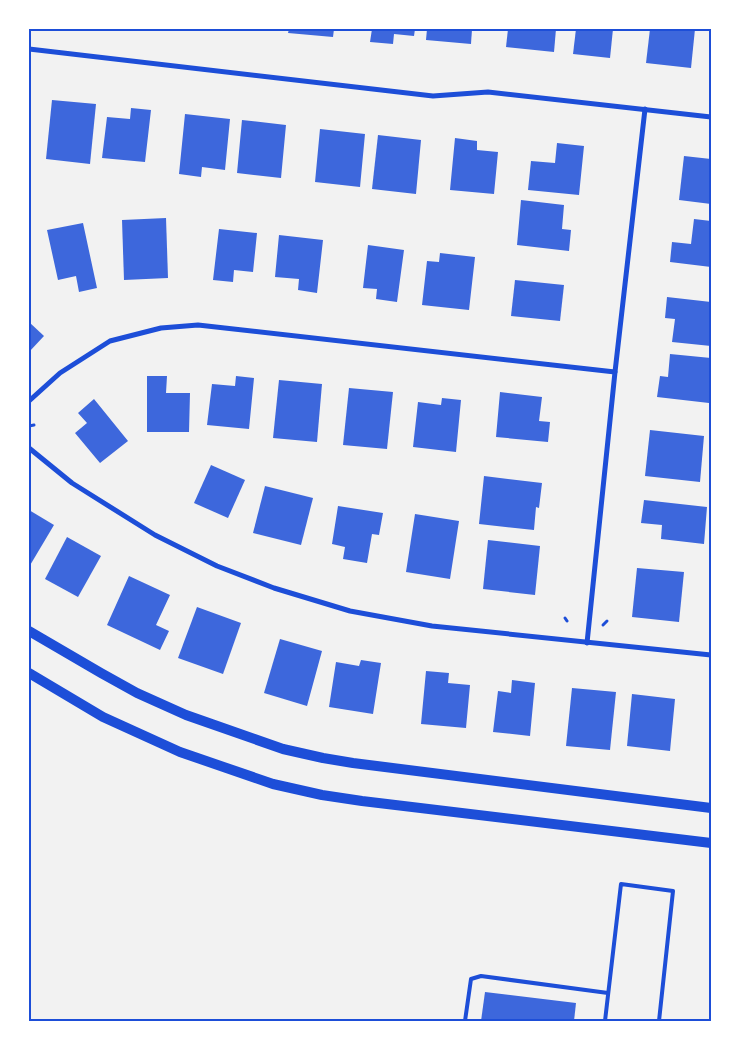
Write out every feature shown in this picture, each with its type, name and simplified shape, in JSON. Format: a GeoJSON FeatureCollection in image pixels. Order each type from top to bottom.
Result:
{"type":"FeatureCollection","features":[{"type":"Feature","properties":{"kind":"main road"},"geometry":{"type":"LineString","coordinates":[[29,631],[137,693],[186,715],[283,749],[353,763],[711,808]]}},
{"type":"Feature","properties":{"kind":"main road"},"geometry":{"type":"LineString","coordinates":[[29,673],[103,717],[180,752],[273,784],[322,795],[362,801],[711,843]]}},
{"type":"Feature","properties":{"kind":"street"},"geometry":{"type":"LineString","coordinates":[[29,50],[433,96],[488,92],[711,117]]}},
{"type":"Feature","properties":{"kind":"street"},"geometry":{"type":"LineString","coordinates":[[587,643],[645,110]]}},
{"type":"Feature","properties":{"kind":"street"},"geometry":{"type":"LineString","coordinates":[[29,401],[60,373],[110,341],[161,328],[198,325],[615,372]]}},
{"type":"Feature","properties":{"kind":"street"},"geometry":{"type":"LineString","coordinates":[[29,448],[72,483],[155,535],[217,566],[274,588],[350,611],[432,626],[711,655]]}},
{"type":"Feature","properties":{"kind":"lane"},"geometry":{"type":"LineString","coordinates":[[604,1021],[621,884],[673,891],[659,1021]]}},
{"type":"Feature","properties":{"kind":"lane"},"geometry":{"type":"LineString","coordinates":[[465,1021],[471,978],[481,976],[608,993]]}},
{"type":"Feature","properties":{"kind":"path"},"geometry":{"type":"LineString","coordinates":[[29,426],[34,425]]}},
{"type":"Feature","properties":{"kind":"path"},"geometry":{"type":"LineString","coordinates":[[603,625],[607,621]]}},
{"type":"Feature","properties":{"kind":"building"},"geometry":{"type":"Polygon","coordinates":[[[289,29],[334,29],[333,37],[288,33],[289,29]]]}},
{"type":"Feature","properties":{"kind":"building"},"geometry":{"type":"Polygon","coordinates":[[[372,29],[415,29],[414,36],[394,34],[393,44],[370,42],[372,29]]]}},
{"type":"Feature","properties":{"kind":"building"},"geometry":{"type":"Polygon","coordinates":[[[427,29],[472,29],[471,44],[426,40],[427,29]]]}},
{"type":"Feature","properties":{"kind":"building"},"geometry":{"type":"Polygon","coordinates":[[[508,29],[556,29],[554,52],[506,47],[508,29]]]}},
{"type":"Feature","properties":{"kind":"building"},"geometry":{"type":"Polygon","coordinates":[[[576,29],[613,29],[610,58],[573,54],[576,29]]]}},
{"type":"Feature","properties":{"kind":"building"},"geometry":{"type":"Polygon","coordinates":[[[650,29],[695,29],[691,68],[646,63],[650,29]]]}},
{"type":"Feature","properties":{"kind":"building"},"geometry":{"type":"Polygon","coordinates":[[[52,100],[96,104],[90,164],[46,159],[52,100]]]}},
{"type":"Feature","properties":{"kind":"building"},"geometry":{"type":"Polygon","coordinates":[[[131,108],[151,110],[145,162],[102,158],[107,117],[130,119],[131,108]]]}},
{"type":"Feature","properties":{"kind":"building"},"geometry":{"type":"Polygon","coordinates":[[[185,114],[230,119],[225,170],[202,167],[201,177],[179,174],[185,114]]]}},
{"type":"Feature","properties":{"kind":"building"},"geometry":{"type":"Polygon","coordinates":[[[242,120],[286,125],[281,178],[237,173],[242,120]]]}},
{"type":"Feature","properties":{"kind":"building"},"geometry":{"type":"Polygon","coordinates":[[[320,129],[365,134],[360,187],[315,182],[320,129]]]}},
{"type":"Feature","properties":{"kind":"building"},"geometry":{"type":"Polygon","coordinates":[[[378,135],[421,140],[416,194],[372,189],[378,135]]]}},
{"type":"Feature","properties":{"kind":"building"},"geometry":{"type":"Polygon","coordinates":[[[455,138],[477,141],[477,150],[498,152],[494,194],[450,190],[455,138]]]}},
{"type":"Feature","properties":{"kind":"building"},"geometry":{"type":"Polygon","coordinates":[[[557,143],[584,146],[579,195],[528,190],[531,161],[555,163],[557,143]]]}},
{"type":"Feature","properties":{"kind":"building"},"geometry":{"type":"Polygon","coordinates":[[[684,156],[711,159],[711,204],[679,200],[684,156]]]}},
{"type":"Feature","properties":{"kind":"building"},"geometry":{"type":"Polygon","coordinates":[[[521,200],[564,205],[562,229],[571,230],[569,251],[517,245],[521,200]]]}},
{"type":"Feature","properties":{"kind":"building"},"geometry":{"type":"Polygon","coordinates":[[[166,218],[168,278],[124,280],[122,220],[166,218]]]}},
{"type":"Feature","properties":{"kind":"building"},"geometry":{"type":"Polygon","coordinates":[[[694,219],[711,221],[711,267],[670,262],[672,242],[691,244],[694,219]]]}},
{"type":"Feature","properties":{"kind":"building"},"geometry":{"type":"Polygon","coordinates":[[[83,223],[97,288],[79,292],[76,276],[58,280],[47,230],[83,223]]]}},
{"type":"Feature","properties":{"kind":"building"},"geometry":{"type":"Polygon","coordinates":[[[219,229],[257,233],[253,272],[234,270],[233,282],[213,280],[219,229]]]}},
{"type":"Feature","properties":{"kind":"building"},"geometry":{"type":"Polygon","coordinates":[[[279,235],[323,240],[317,293],[298,290],[299,279],[275,277],[279,235]]]}},
{"type":"Feature","properties":{"kind":"building"},"geometry":{"type":"Polygon","coordinates":[[[368,245],[404,250],[397,302],[376,299],[377,289],[363,288],[368,245]]]}},
{"type":"Feature","properties":{"kind":"building"},"geometry":{"type":"Polygon","coordinates":[[[440,253],[475,257],[469,310],[422,305],[427,261],[439,262],[440,253]]]}},
{"type":"Feature","properties":{"kind":"building"},"geometry":{"type":"Polygon","coordinates":[[[515,280],[564,285],[560,321],[511,316],[515,280]]]}},
{"type":"Feature","properties":{"kind":"building"},"geometry":{"type":"Polygon","coordinates":[[[667,297],[711,302],[711,346],[672,342],[675,319],[665,318],[667,297]]]}},
{"type":"Feature","properties":{"kind":"building"},"geometry":{"type":"Polygon","coordinates":[[[29,322],[44,336],[29,352],[29,322]]]}},
{"type":"Feature","properties":{"kind":"building"},"geometry":{"type":"Polygon","coordinates":[[[670,354],[711,358],[709,403],[657,397],[660,376],[668,377],[670,354]]]}},
{"type":"Feature","properties":{"kind":"building"},"geometry":{"type":"Polygon","coordinates":[[[147,376],[167,376],[166,393],[190,393],[189,432],[147,432],[147,376]]]}},
{"type":"Feature","properties":{"kind":"building"},"geometry":{"type":"Polygon","coordinates":[[[236,376],[254,378],[249,429],[207,425],[212,384],[235,386],[236,376]]]}},
{"type":"Feature","properties":{"kind":"building"},"geometry":{"type":"Polygon","coordinates":[[[279,380],[322,384],[317,442],[273,438],[279,380]]]}},
{"type":"Feature","properties":{"kind":"building"},"geometry":{"type":"Polygon","coordinates":[[[349,388],[393,392],[387,449],[343,445],[349,388]]]}},
{"type":"Feature","properties":{"kind":"building"},"geometry":{"type":"Polygon","coordinates":[[[500,392],[542,397],[539,421],[550,422],[548,442],[496,437],[500,392]]]}},
{"type":"Feature","properties":{"kind":"building"},"geometry":{"type":"Polygon","coordinates":[[[442,398],[461,400],[456,452],[413,447],[418,402],[441,405],[442,398]]]}},
{"type":"Feature","properties":{"kind":"building"},"geometry":{"type":"Polygon","coordinates":[[[94,399],[128,441],[100,463],[75,433],[87,423],[78,413],[94,399]]]}},
{"type":"Feature","properties":{"kind":"building"},"geometry":{"type":"Polygon","coordinates":[[[650,430],[704,436],[700,482],[645,476],[650,430]]]}},
{"type":"Feature","properties":{"kind":"building"},"geometry":{"type":"Polygon","coordinates":[[[211,465],[245,480],[228,518],[194,503],[211,465]]]}},
{"type":"Feature","properties":{"kind":"building"},"geometry":{"type":"Polygon","coordinates":[[[484,476],[542,483],[539,508],[536,507],[534,530],[479,524],[484,476]]]}},
{"type":"Feature","properties":{"kind":"building"},"geometry":{"type":"Polygon","coordinates":[[[265,486],[313,498],[301,545],[253,533],[265,486]]]}},
{"type":"Feature","properties":{"kind":"building"},"geometry":{"type":"Polygon","coordinates":[[[644,500],[707,507],[704,544],[661,539],[662,525],[641,523],[644,500]]]}},
{"type":"Feature","properties":{"kind":"building"},"geometry":{"type":"Polygon","coordinates":[[[338,506],[383,513],[379,535],[372,534],[367,563],[343,559],[345,547],[332,544],[338,506]]]}},
{"type":"Feature","properties":{"kind":"building"},"geometry":{"type":"Polygon","coordinates":[[[29,510],[54,525],[29,567],[29,510]]]}},
{"type":"Feature","properties":{"kind":"building"},"geometry":{"type":"Polygon","coordinates":[[[415,514],[459,521],[450,579],[406,572],[415,514]]]}},
{"type":"Feature","properties":{"kind":"building"},"geometry":{"type":"Polygon","coordinates":[[[67,537],[101,556],[78,597],[45,579],[67,537]]]}},
{"type":"Feature","properties":{"kind":"building"},"geometry":{"type":"Polygon","coordinates":[[[488,540],[540,546],[535,595],[483,589],[488,540]]]}},
{"type":"Feature","properties":{"kind":"building"},"geometry":{"type":"Polygon","coordinates":[[[637,568],[684,572],[679,622],[632,617],[637,568]]]}},
{"type":"Feature","properties":{"kind":"building"},"geometry":{"type":"Polygon","coordinates":[[[129,576],[170,595],[156,625],[169,631],[160,650],[107,625],[129,576]]]}},
{"type":"Feature","properties":{"kind":"building"},"geometry":{"type":"Polygon","coordinates":[[[197,607],[241,623],[223,674],[178,658],[197,607]]]}},
{"type":"Feature","properties":{"kind":"building"},"geometry":{"type":"Polygon","coordinates":[[[280,639],[322,651],[307,706],[264,693],[280,639]]]}},
{"type":"Feature","properties":{"kind":"building"},"geometry":{"type":"Polygon","coordinates":[[[361,660],[381,663],[373,714],[329,707],[336,662],[359,666],[361,660]]]}},
{"type":"Feature","properties":{"kind":"building"},"geometry":{"type":"Polygon","coordinates":[[[426,671],[449,673],[448,683],[470,685],[466,728],[421,724],[426,671]]]}},
{"type":"Feature","properties":{"kind":"building"},"geometry":{"type":"Polygon","coordinates":[[[512,680],[535,683],[530,736],[493,732],[498,691],[511,693],[512,680]]]}},
{"type":"Feature","properties":{"kind":"building"},"geometry":{"type":"Polygon","coordinates":[[[572,688],[616,692],[610,750],[566,746],[572,688]]]}},
{"type":"Feature","properties":{"kind":"building"},"geometry":{"type":"Polygon","coordinates":[[[632,694],[675,699],[670,751],[627,746],[632,694]]]}},
{"type":"Feature","properties":{"kind":"building"},"geometry":{"type":"Polygon","coordinates":[[[485,992],[576,1003],[574,1021],[481,1021],[485,992]]]}}]}
